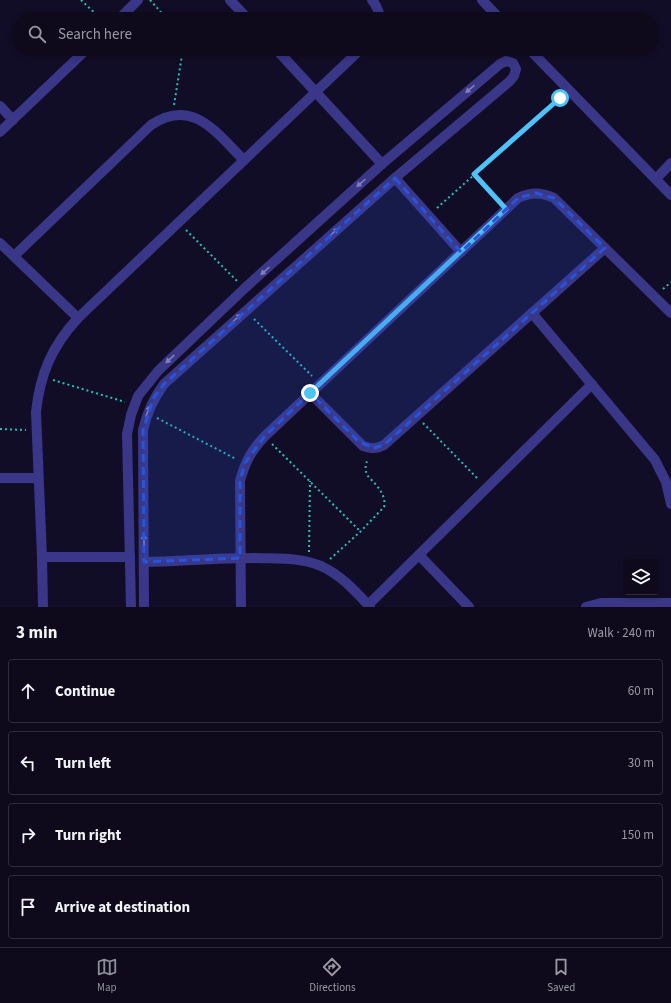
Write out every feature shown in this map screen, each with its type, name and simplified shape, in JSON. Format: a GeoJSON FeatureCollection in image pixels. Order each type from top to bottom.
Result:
{"type":"FeatureCollection","features":[{"type":"Feature","properties":{"kind":"street"},"geometry":{"type":"LineString","coordinates":[[126,12],[138,0]]}},
{"type":"Feature","properties":{"kind":"street"},"geometry":{"type":"LineString","coordinates":[[230,0],[241,12]]}},
{"type":"Feature","properties":{"kind":"street"},"geometry":{"type":"LineString","coordinates":[[372,0],[379,12]]}},
{"type":"Feature","properties":{"kind":"street"},"geometry":{"type":"LineString","coordinates":[[482,0],[493,12]]}},
{"type":"Feature","properties":{"kind":"street"},"geometry":{"type":"LineString","coordinates":[[0,132],[80,56]]}},
{"type":"Feature","properties":{"kind":"street"},"geometry":{"type":"LineString","coordinates":[[283,56],[382,164]]}},
{"type":"Feature","properties":{"kind":"street"},"geometry":{"type":"LineString","coordinates":[[43,607],[36,412],[42,376],[58,343],[78,318],[354,56]]}},
{"type":"Feature","properties":{"kind":"street"},"geometry":{"type":"LineString","coordinates":[[536,56],[671,195]]}},
{"type":"Feature","properties":{"kind":"street"},"geometry":{"type":"LineString","coordinates":[[130,607],[127,434],[134,405],[143,388],[158,370],[245,288],[382,164],[500,64],[506,61],[513,63],[516,69],[514,76],[510,81],[395,178],[246,310],[164,384],[154,398],[147,413],[143,430],[144,607]]}},
{"type":"Feature","properties":{"kind":"street"},"geometry":{"type":"LineString","coordinates":[[0,106],[13,120]]}},
{"type":"Feature","properties":{"kind":"street"},"geometry":{"type":"LineString","coordinates":[[14,256],[151,125],[161,118],[173,114],[185,114],[196,118],[207,124],[244,160]]}},
{"type":"Feature","properties":{"kind":"street"},"geometry":{"type":"LineString","coordinates":[[656,179],[671,163]]}},
{"type":"Feature","properties":{"kind":"street"},"geometry":{"type":"LineString","coordinates":[[395,178],[461,252]]}},
{"type":"Feature","properties":{"kind":"street"},"geometry":{"type":"LineString","coordinates":[[241,607],[240,481],[245,463],[253,448],[518,198],[526,194],[536,192],[546,194],[554,198],[671,313]]}},
{"type":"Feature","properties":{"kind":"street"},"geometry":{"type":"LineString","coordinates":[[0,243],[78,318]]}},
{"type":"Feature","properties":{"kind":"street"},"geometry":{"type":"LineString","coordinates":[[310,393],[363,446],[374,448],[384,445],[606,248]]}},
{"type":"Feature","properties":{"kind":"street"},"geometry":{"type":"LineString","coordinates":[[532,313],[655,460],[666,482],[671,504]]}},
{"type":"Feature","properties":{"kind":"street"},"geometry":{"type":"LineString","coordinates":[[144,562],[240,558],[294,558],[322,567],[334,574],[346,583],[369,606],[592,384]]}},
{"type":"Feature","properties":{"kind":"street"},"geometry":{"type":"LineString","coordinates":[[0,478],[38,478]]}},
{"type":"Feature","properties":{"kind":"street"},"geometry":{"type":"LineString","coordinates":[[419,555],[469,607]]}},
{"type":"Feature","properties":{"kind":"street"},"geometry":{"type":"LineString","coordinates":[[42,558],[130,557]]}},
{"type":"Feature","properties":{"kind":"street"},"geometry":{"type":"LineString","coordinates":[[586,607],[601,603],[671,603]]}},
{"type":"Feature","properties":{"kind":"path"},"geometry":{"type":"LineString","coordinates":[[82,0],[94,12]]}},
{"type":"Feature","properties":{"kind":"path"},"geometry":{"type":"LineString","coordinates":[[150,0],[161,12]]}},
{"type":"Feature","properties":{"kind":"path"},"geometry":{"type":"LineString","coordinates":[[173,114],[182,56]]}},
{"type":"Feature","properties":{"kind":"path"},"geometry":{"type":"LineString","coordinates":[[428,215],[560,98]]}},
{"type":"Feature","properties":{"kind":"path"},"geometry":{"type":"LineString","coordinates":[[474,174],[506,209]]}},
{"type":"Feature","properties":{"kind":"path"},"geometry":{"type":"LineString","coordinates":[[178,223],[245,288]]}},
{"type":"Feature","properties":{"kind":"path"},"geometry":{"type":"LineString","coordinates":[[246,310],[320,384]]}},
{"type":"Feature","properties":{"kind":"path"},"geometry":{"type":"LineString","coordinates":[[42,376],[134,405]]}},
{"type":"Feature","properties":{"kind":"path"},"geometry":{"type":"LineString","coordinates":[[147,413],[245,463]]}},
{"type":"Feature","properties":{"kind":"path"},"geometry":{"type":"LineString","coordinates":[[416,416],[486,488]]}},
{"type":"Feature","properties":{"kind":"path"},"geometry":{"type":"LineString","coordinates":[[0,429],[36,430]]}},
{"type":"Feature","properties":{"kind":"path"},"geometry":{"type":"LineString","coordinates":[[265,436],[360,532]]}},
{"type":"Feature","properties":{"kind":"path"},"geometry":{"type":"LineString","coordinates":[[322,567],[381,511],[385,502],[383,493],[367,475],[366,471],[366,464],[374,448]]}},
{"type":"Feature","properties":{"kind":"path"},"geometry":{"type":"LineString","coordinates":[[308,562],[310,481]]}},
{"type":"Feature","properties":{"kind":"highlighted area"},"geometry":{"type":"Polygon","coordinates":[[[395,178],[461,252],[518,198],[536,193],[554,198],[605,248],[384,445],[374,448],[359,442],[310,393],[265,436],[245,463],[240,481],[240,558],[144,562],[143,430],[154,397],[164,384],[395,178]]]}},
{"type":"Feature","properties":{"kind":"route"},"geometry":{"type":"LineString","coordinates":[[310,393],[506,209],[474,174],[560,98]]}}]}
